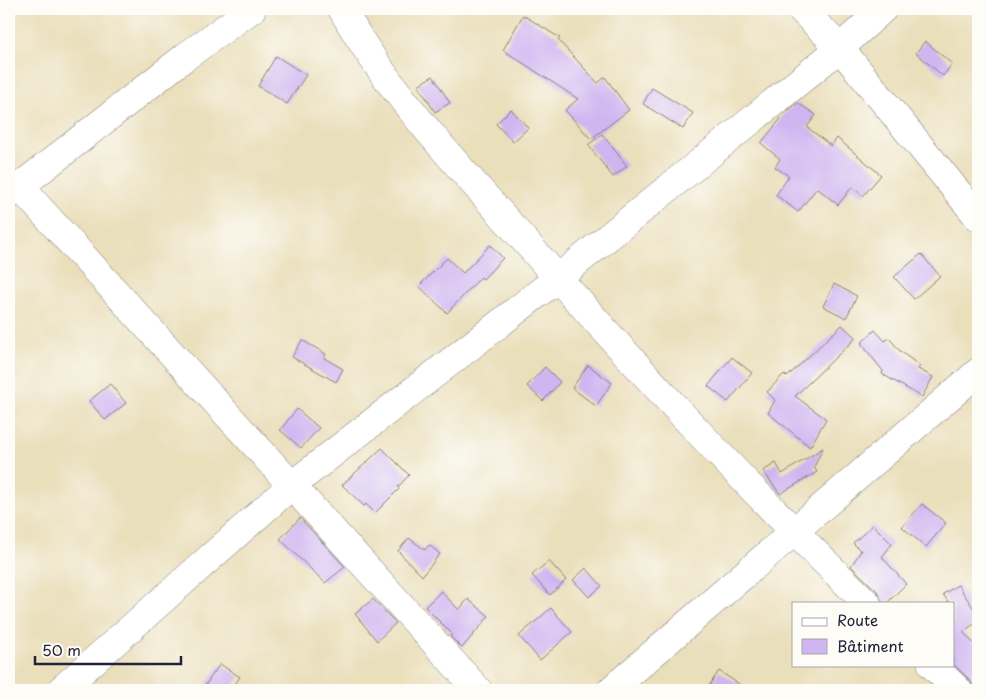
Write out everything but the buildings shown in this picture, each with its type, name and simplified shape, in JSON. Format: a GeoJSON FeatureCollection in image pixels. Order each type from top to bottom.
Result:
{"type":"FeatureCollection","features":[{"type":"Feature","properties":{"kind":"street"},"geometry":{"type":"LineString","coordinates":[[252,9],[185,57],[14,191],[292,485],[478,690]]}},
{"type":"Feature","properties":{"kind":"street"},"geometry":{"type":"LineString","coordinates":[[342,9],[362,45],[442,148],[558,278],[795,533],[866,602]]}},
{"type":"Feature","properties":{"kind":"street"},"geometry":{"type":"LineString","coordinates":[[801,9],[840,48],[978,217]]}},
{"type":"Feature","properties":{"kind":"street"},"geometry":{"type":"LineString","coordinates":[[62,690],[292,485],[558,278],[840,48],[883,9]]}},
{"type":"Feature","properties":{"kind":"street"},"geometry":{"type":"LineString","coordinates":[[612,690],[795,533],[978,372]]}},
{"type":"Feature","properties":{"kind":"street"},"geometry":{"type":"LineString","coordinates":[[933,666],[958,690]]}}]}
